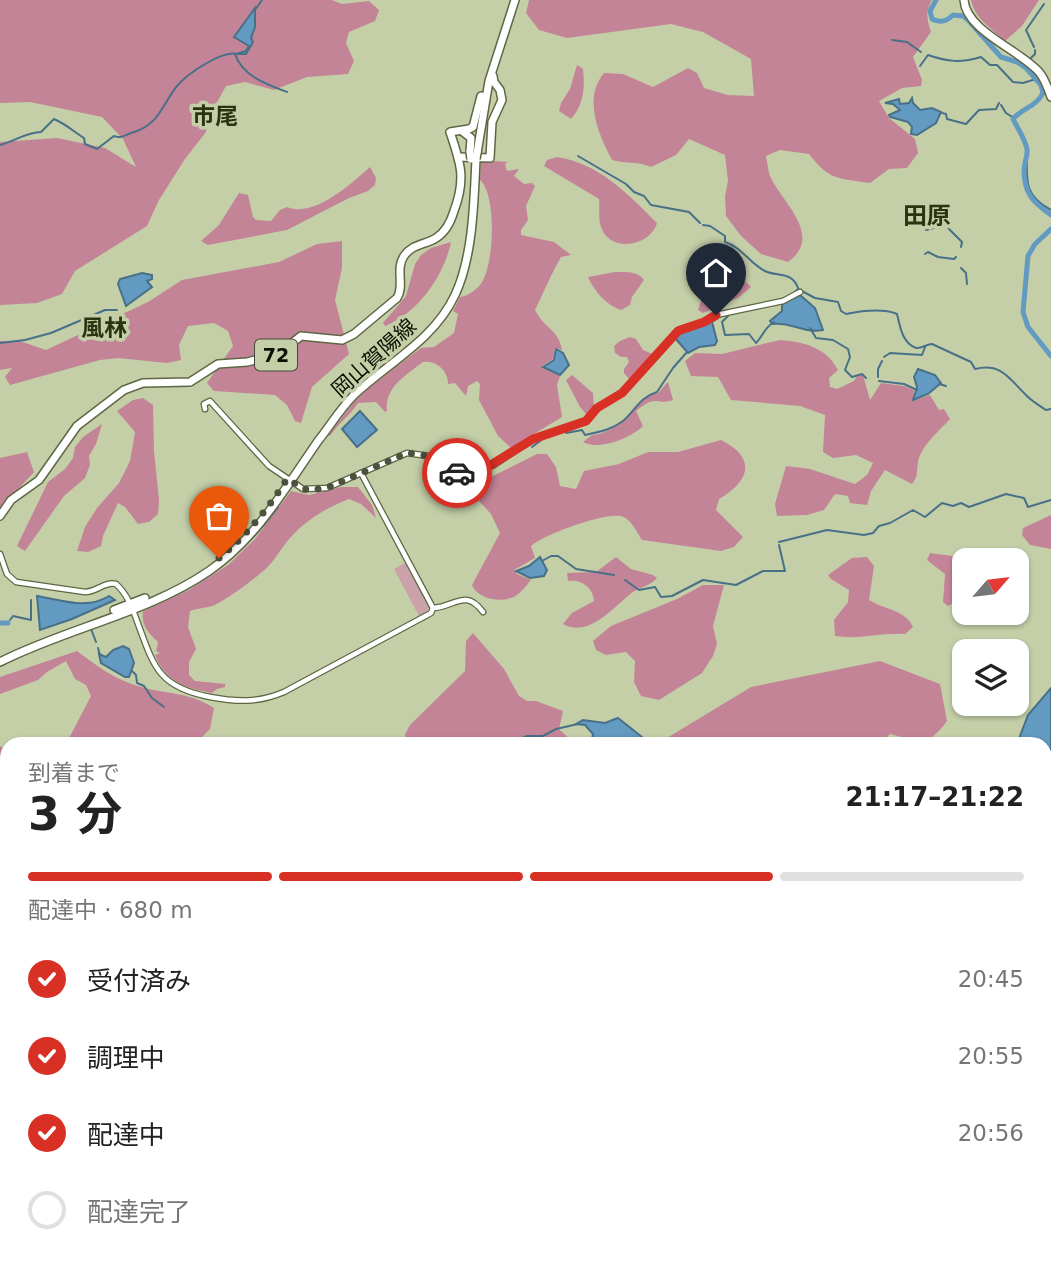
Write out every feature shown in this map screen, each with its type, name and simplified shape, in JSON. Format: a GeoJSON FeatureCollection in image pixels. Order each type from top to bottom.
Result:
{"type":"FeatureCollection","features":[{"type":"Feature","properties":{"kind":"main road","name":"岡山賀陽線"},"geometry":{"type":"LineString","coordinates":[[473,157],[489,81],[513,0]]}},
{"type":"Feature","properties":{"kind":"main road","name":"岡山賀陽線"},"geometry":{"type":"LineString","coordinates":[[0,516],[11,500],[39,480],[77,426],[135,385],[150,382],[184,384],[218,364],[247,362],[279,353],[301,336],[337,341],[354,334],[399,295],[400,267],[410,249],[437,238],[448,225],[462,189],[458,156],[450,132],[473,127],[513,0]]}},
{"type":"Feature","properties":{"kind":"main road"},"geometry":{"type":"LineString","coordinates":[[964,0],[968,13],[981,27],[1038,71],[1051,97]]}},
{"type":"Feature","properties":{"kind":"main road","name":"岡山賀陽線"},"geometry":{"type":"LineString","coordinates":[[458,156],[490,158],[492,122],[501,105],[501,93],[493,77],[500,44]]}},
{"type":"Feature","properties":{"kind":"main road","name":"岡山賀陽線"},"geometry":{"type":"LineString","coordinates":[[479,130],[490,92],[496,90],[501,93]]}},
{"type":"Feature","properties":{"kind":"main road","name":"岡山賀陽線"},"geometry":{"type":"LineString","coordinates":[[0,659],[132,606],[177,585],[219,558],[254,524],[353,396],[423,339],[449,307],[460,284],[468,255],[473,157],[481,96]]}},
{"type":"Feature","properties":{"kind":"main road","name":"岡山賀陽線"},"geometry":{"type":"LineString","coordinates":[[462,131],[471,138],[473,157]]}},
{"type":"Feature","properties":{"kind":"street"},"geometry":{"type":"LineString","coordinates":[[205,409],[205,401],[209,401],[268,466],[303,489],[327,488],[395,457],[414,453],[429,456],[460,474],[471,475],[533,439],[586,421],[597,408],[622,393],[680,329],[704,322],[716,315],[783,301],[800,292]]}},
{"type":"Feature","properties":{"kind":"street"},"geometry":{"type":"LineString","coordinates":[[361,473],[433,608]]}},
{"type":"Feature","properties":{"kind":"street"},"geometry":{"type":"LineString","coordinates":[[0,554],[7,574],[16,582],[85,592],[95,591],[111,583],[118,586],[132,606],[154,664],[166,681],[190,693],[242,702],[284,692],[431,613],[433,608],[466,599],[473,601],[483,612]]}},
{"type":"Feature","properties":{"kind":"shaded area"},"geometry":{"type":"Polygon","coordinates":[[[0,0],[332,0],[342,4],[369,1],[379,10],[375,21],[349,32],[346,43],[354,61],[348,74],[307,77],[274,90],[245,82],[226,86],[209,117],[206,132],[159,200],[147,226],[75,271],[62,294],[37,303],[0,305],[0,142],[57,138],[105,148],[136,167],[123,139],[102,117],[30,102],[0,103],[0,0]],[[255,9],[234,37],[249,45],[246,51],[239,55],[246,54],[253,42],[251,38],[255,27],[255,9]]]}},
{"type":"Feature","properties":{"kind":"shaded area"},"geometry":{"type":"Polygon","coordinates":[[[529,0],[932,0],[927,16],[931,32],[913,57],[922,80],[921,86],[902,88],[879,101],[889,118],[915,139],[918,153],[907,168],[889,169],[870,183],[835,177],[809,154],[780,150],[766,156],[769,173],[796,217],[802,240],[798,251],[788,262],[761,254],[741,236],[726,216],[725,196],[728,181],[725,155],[689,139],[676,155],[651,167],[612,160],[598,128],[594,105],[594,93],[604,73],[623,74],[653,87],[688,68],[697,73],[704,88],[728,95],[754,96],[751,59],[703,32],[671,24],[567,38],[539,30],[526,13],[529,0]]]}},
{"type":"Feature","properties":{"kind":"shaded area"},"geometry":{"type":"Polygon","coordinates":[[[971,0],[1039,0],[1022,26],[1005,41],[980,18],[971,0]]]}},
{"type":"Feature","properties":{"kind":"shaded area"},"geometry":{"type":"Polygon","coordinates":[[[577,65],[583,69],[584,89],[579,108],[571,119],[559,111],[570,89],[577,65]]]}},
{"type":"Feature","properties":{"kind":"shaded area"},"geometry":{"type":"Polygon","coordinates":[[[557,157],[586,166],[612,182],[657,223],[653,231],[638,242],[629,244],[612,241],[601,227],[599,199],[544,166],[547,160],[557,157]]]}},
{"type":"Feature","properties":{"kind":"shaded area"},"geometry":{"type":"Polygon","coordinates":[[[481,160],[508,162],[505,164],[507,171],[519,169],[514,176],[524,184],[532,183],[535,186],[526,206],[528,220],[521,230],[521,235],[554,242],[571,255],[561,257],[535,310],[558,337],[562,350],[555,348],[553,359],[542,366],[560,376],[557,385],[562,417],[511,448],[498,436],[479,400],[480,384],[477,381],[468,386],[466,396],[455,383],[448,384],[441,367],[423,362],[403,377],[393,389],[389,395],[387,411],[376,402],[358,403],[330,436],[328,435],[355,401],[373,384],[421,348],[434,347],[454,333],[458,314],[453,311],[460,297],[480,285],[489,260],[491,214],[489,200],[480,180],[481,160]]]}},
{"type":"Feature","properties":{"kind":"shaded area"},"geometry":{"type":"Polygon","coordinates":[[[370,167],[376,178],[375,185],[368,191],[287,230],[208,245],[201,241],[219,225],[239,193],[248,195],[256,220],[271,221],[280,210],[287,207],[309,208],[332,198],[370,167]]]}},
{"type":"Feature","properties":{"kind":"shaded area"},"geometry":{"type":"Polygon","coordinates":[[[342,241],[342,268],[335,300],[349,354],[312,387],[301,423],[295,421],[287,405],[275,395],[214,391],[207,383],[233,346],[228,331],[214,323],[188,326],[179,345],[181,360],[167,363],[118,358],[100,360],[10,385],[5,377],[12,368],[0,370],[0,341],[20,341],[46,350],[148,302],[182,280],[279,262],[317,244],[342,241]]]}},
{"type":"Feature","properties":{"kind":"shaded area"},"geometry":{"type":"Polygon","coordinates":[[[451,242],[448,255],[428,292],[408,312],[385,326],[383,323],[406,296],[415,264],[421,255],[431,248],[451,242]]]}},
{"type":"Feature","properties":{"kind":"shaded area"},"geometry":{"type":"Polygon","coordinates":[[[705,251],[735,271],[751,287],[738,298],[703,313],[698,310],[707,282],[696,273],[695,262],[698,255],[705,251]]]}},
{"type":"Feature","properties":{"kind":"shaded area"},"geometry":{"type":"Polygon","coordinates":[[[615,272],[635,274],[644,280],[632,297],[630,305],[621,310],[601,297],[588,277],[615,272]]]}},
{"type":"Feature","properties":{"kind":"shaded area"},"geometry":{"type":"Polygon","coordinates":[[[630,337],[636,339],[652,357],[630,380],[624,373],[629,362],[627,357],[615,353],[614,346],[630,337]]]}},
{"type":"Feature","properties":{"kind":"shaded area"},"geometry":{"type":"Polygon","coordinates":[[[780,340],[806,344],[827,356],[838,370],[829,378],[830,387],[837,389],[854,381],[858,375],[863,375],[870,400],[881,383],[914,390],[913,401],[930,395],[939,410],[944,409],[950,419],[923,450],[912,484],[885,470],[871,491],[867,505],[850,503],[848,496],[835,494],[824,510],[807,515],[777,516],[775,504],[786,466],[810,469],[855,484],[867,475],[873,463],[856,455],[833,458],[823,452],[825,415],[800,406],[731,400],[718,377],[691,376],[685,361],[695,353],[722,354],[780,340]]]}},
{"type":"Feature","properties":{"kind":"shaded area"},"geometry":{"type":"Polygon","coordinates":[[[572,375],[593,393],[594,408],[587,415],[566,380],[572,375]]]}},
{"type":"Feature","properties":{"kind":"shaded area"},"geometry":{"type":"Polygon","coordinates":[[[668,382],[673,400],[653,401],[636,411],[643,426],[638,431],[606,444],[583,442],[592,435],[617,426],[648,396],[658,393],[668,382]]]}},
{"type":"Feature","properties":{"kind":"shaded area"},"geometry":{"type":"Polygon","coordinates":[[[143,398],[153,405],[158,514],[149,522],[138,524],[125,507],[118,503],[101,546],[88,552],[77,551],[85,527],[97,508],[119,483],[130,461],[135,432],[117,411],[133,400],[143,398]]]}},
{"type":"Feature","properties":{"kind":"shaded area"},"geometry":{"type":"Polygon","coordinates":[[[102,424],[89,456],[90,465],[85,478],[64,496],[25,551],[17,546],[48,482],[65,469],[83,437],[102,424]]]}},
{"type":"Feature","properties":{"kind":"shaded area"},"geometry":{"type":"Polygon","coordinates":[[[721,440],[740,454],[745,470],[737,485],[719,499],[716,510],[743,537],[734,547],[721,551],[642,540],[627,519],[612,516],[574,525],[531,546],[535,558],[514,570],[531,580],[514,597],[502,600],[484,597],[472,585],[500,533],[491,514],[469,490],[477,484],[537,454],[547,454],[556,467],[560,486],[576,489],[584,471],[619,464],[648,452],[678,452],[721,440]]]}},
{"type":"Feature","properties":{"kind":"shaded area"},"geometry":{"type":"Polygon","coordinates":[[[27,452],[34,472],[0,509],[0,458],[27,452]]]}},
{"type":"Feature","properties":{"kind":"shaded area"},"geometry":{"type":"Polygon","coordinates":[[[341,487],[358,487],[372,505],[376,518],[361,504],[349,499],[332,506],[303,526],[266,568],[245,585],[217,604],[190,611],[188,627],[196,649],[189,662],[189,675],[195,681],[225,684],[225,687],[212,693],[193,689],[171,678],[155,655],[160,653],[156,651],[158,642],[146,628],[143,611],[189,590],[228,565],[255,539],[291,491],[309,495],[341,487]]]}},
{"type":"Feature","properties":{"kind":"shaded area"},"geometry":{"type":"Polygon","coordinates":[[[1051,515],[1051,549],[1030,545],[1022,535],[1023,528],[1051,515]]]}},
{"type":"Feature","properties":{"kind":"shaded area"},"geometry":{"type":"Polygon","coordinates":[[[930,553],[952,556],[952,604],[948,606],[943,602],[945,574],[927,560],[930,553]]]}},
{"type":"Feature","properties":{"kind":"shaded area"},"geometry":{"type":"Polygon","coordinates":[[[616,557],[631,569],[657,578],[633,592],[592,624],[573,628],[563,624],[572,613],[594,601],[589,588],[577,581],[568,581],[567,573],[596,572],[616,557]]]}},
{"type":"Feature","properties":{"kind":"shaded area"},"geometry":{"type":"Polygon","coordinates":[[[867,557],[874,566],[869,600],[894,610],[910,621],[913,627],[905,634],[835,636],[834,620],[848,602],[849,590],[828,575],[852,558],[867,557]]]}},
{"type":"Feature","properties":{"kind":"shaded area"},"geometry":{"type":"Polygon","coordinates":[[[405,563],[429,607],[419,616],[394,569],[405,563]]]}},
{"type":"Feature","properties":{"kind":"shaded area"},"geometry":{"type":"Polygon","coordinates":[[[703,585],[724,585],[713,626],[717,644],[713,656],[702,673],[659,700],[641,696],[634,682],[635,661],[626,652],[606,655],[596,650],[593,641],[611,626],[677,599],[703,585]]]}},
{"type":"Feature","properties":{"kind":"shaded area"},"geometry":{"type":"Polygon","coordinates":[[[473,633],[504,669],[519,696],[527,701],[536,701],[563,711],[559,729],[568,737],[406,737],[410,725],[465,671],[466,641],[473,633]]]}},
{"type":"Feature","properties":{"kind":"shaded area"},"geometry":{"type":"Polygon","coordinates":[[[77,651],[122,680],[204,702],[214,708],[210,729],[202,737],[70,737],[91,696],[86,685],[75,679],[66,661],[38,680],[0,694],[0,677],[77,651]]]}},
{"type":"Feature","properties":{"kind":"shaded area"},"geometry":{"type":"Polygon","coordinates":[[[880,661],[940,684],[947,721],[932,737],[890,734],[887,737],[669,737],[751,687],[880,661]]]}},
{"type":"Feature","properties":{"kind":"water"},"geometry":{"type":"Polygon","coordinates":[[[255,8],[255,27],[251,38],[253,42],[246,54],[236,54],[246,51],[249,46],[234,37],[255,8]]]}},
{"type":"Feature","properties":{"kind":"water"},"geometry":{"type":"Polygon","coordinates":[[[912,98],[920,110],[932,108],[941,112],[936,123],[917,135],[911,134],[912,127],[908,122],[890,117],[889,115],[900,110],[893,104],[885,103],[899,99],[900,104],[909,103],[912,98]]]}},
{"type":"Feature","properties":{"kind":"water"},"geometry":{"type":"Polygon","coordinates":[[[142,273],[152,275],[152,279],[147,281],[152,287],[126,306],[118,284],[120,279],[142,273]]]}},
{"type":"Feature","properties":{"kind":"water"},"geometry":{"type":"Polygon","coordinates":[[[800,295],[815,308],[823,330],[772,324],[770,321],[782,311],[782,304],[800,295]]]}},
{"type":"Feature","properties":{"kind":"water"},"geometry":{"type":"Polygon","coordinates":[[[721,316],[712,322],[717,341],[715,345],[699,347],[688,353],[675,338],[686,329],[702,326],[721,316]]]}},
{"type":"Feature","properties":{"kind":"water"},"geometry":{"type":"Polygon","coordinates":[[[407,328],[413,336],[390,354],[383,343],[407,328]]]}},
{"type":"Feature","properties":{"kind":"water"},"geometry":{"type":"Polygon","coordinates":[[[556,349],[563,353],[569,365],[560,375],[543,367],[554,360],[556,349]]]}},
{"type":"Feature","properties":{"kind":"water"},"geometry":{"type":"Polygon","coordinates":[[[918,369],[935,375],[941,383],[928,394],[913,400],[917,387],[914,377],[918,369]]]}},
{"type":"Feature","properties":{"kind":"water"},"geometry":{"type":"Polygon","coordinates":[[[360,411],[377,430],[357,447],[342,429],[360,411]]]}},
{"type":"Feature","properties":{"kind":"water"},"geometry":{"type":"Polygon","coordinates":[[[540,557],[547,570],[544,576],[530,578],[516,571],[529,566],[540,557]]]}},
{"type":"Feature","properties":{"kind":"water"},"geometry":{"type":"Polygon","coordinates":[[[37,596],[74,603],[92,602],[109,596],[115,600],[40,630],[37,596]]]}},
{"type":"Feature","properties":{"kind":"water"},"geometry":{"type":"Polygon","coordinates":[[[123,646],[129,649],[134,663],[129,677],[101,663],[99,654],[106,657],[123,646]]]}},
{"type":"Feature","properties":{"kind":"water"},"geometry":{"type":"Polygon","coordinates":[[[1051,688],[1051,737],[1020,737],[1029,714],[1051,688]]]}},
{"type":"Feature","properties":{"kind":"water"},"geometry":{"type":"Polygon","coordinates":[[[618,718],[642,737],[592,737],[585,725],[576,724],[583,720],[605,723],[618,718]]]}},
{"type":"Feature","properties":{"kind":"waterway"},"geometry":{"type":"LineString","coordinates":[[255,10],[262,0]]}},
{"type":"Feature","properties":{"kind":"waterway"},"geometry":{"type":"LineString","coordinates":[[936,0],[930,11],[932,19],[943,21],[953,15],[963,16],[1001,57],[1026,68],[1041,85],[1043,93],[1040,98],[1013,119],[1027,149],[1024,178],[1028,191],[1051,215]]}},
{"type":"Feature","properties":{"kind":"waterway"},"geometry":{"type":"LineString","coordinates":[[1034,47],[1026,30],[1044,4]]}},
{"type":"Feature","properties":{"kind":"waterway"},"geometry":{"type":"LineString","coordinates":[[892,40],[907,42],[921,52]]}},
{"type":"Feature","properties":{"kind":"waterway"},"geometry":{"type":"LineString","coordinates":[[1030,59],[1035,50]]}},
{"type":"Feature","properties":{"kind":"waterway"},"geometry":{"type":"LineString","coordinates":[[235,54],[238,62],[250,74],[287,92]]}},
{"type":"Feature","properties":{"kind":"waterway"},"geometry":{"type":"LineString","coordinates":[[0,145],[41,132],[54,119],[84,138],[85,144],[97,149],[114,136],[124,136],[150,124],[188,75],[214,59],[237,54]]}},
{"type":"Feature","properties":{"kind":"waterway"},"geometry":{"type":"LineString","coordinates":[[920,66],[928,55],[954,61],[981,57],[990,65],[997,65],[1013,82],[1023,83],[1036,79]]}},
{"type":"Feature","properties":{"kind":"waterway"},"geometry":{"type":"LineString","coordinates":[[942,113],[946,114],[947,119],[966,124],[979,110],[996,109],[999,103]]}},
{"type":"Feature","properties":{"kind":"waterway"},"geometry":{"type":"LineString","coordinates":[[1001,105],[1006,113],[1014,118]]}},
{"type":"Feature","properties":{"kind":"waterway"},"geometry":{"type":"LineString","coordinates":[[578,156],[644,196],[651,205],[689,212],[700,223]]}},
{"type":"Feature","properties":{"kind":"waterway"},"geometry":{"type":"LineString","coordinates":[[1027,157],[1029,188],[1037,200],[1051,210]]}},
{"type":"Feature","properties":{"kind":"waterway"},"geometry":{"type":"LineString","coordinates":[[914,209],[916,212],[922,211],[919,215],[926,230],[945,225],[962,242],[961,247]]}},
{"type":"Feature","properties":{"kind":"waterway"},"geometry":{"type":"LineString","coordinates":[[703,225],[710,226],[725,236],[725,242],[760,268],[792,279],[798,288]]}},
{"type":"Feature","properties":{"kind":"waterway"},"geometry":{"type":"LineString","coordinates":[[1051,229],[1035,244],[1028,256],[1023,312],[1028,327],[1051,356]]}},
{"type":"Feature","properties":{"kind":"waterway"},"geometry":{"type":"LineString","coordinates":[[925,254],[928,252],[938,257],[956,257]]}},
{"type":"Feature","properties":{"kind":"waterway"},"geometry":{"type":"LineString","coordinates":[[961,268],[966,273],[967,284]]}},
{"type":"Feature","properties":{"kind":"waterway"},"geometry":{"type":"LineString","coordinates":[[794,293],[798,289],[815,298],[838,302],[841,311],[846,314],[865,311],[897,314],[902,334],[911,346],[918,348],[932,344],[971,362],[975,369],[984,367],[999,370],[1034,402],[1046,410],[1051,409]]}},
{"type":"Feature","properties":{"kind":"waterway"},"geometry":{"type":"LineString","coordinates":[[0,343],[51,333],[105,310],[117,310]]}},
{"type":"Feature","properties":{"kind":"waterway"},"geometry":{"type":"LineString","coordinates":[[728,316],[722,322],[725,335],[749,334],[756,343],[774,322]]}},
{"type":"Feature","properties":{"kind":"waterway"},"geometry":{"type":"LineString","coordinates":[[810,328],[816,338],[833,340],[848,349],[850,357],[845,370],[852,377],[862,374],[866,378]]}},
{"type":"Feature","properties":{"kind":"waterway"},"geometry":{"type":"LineString","coordinates":[[884,357],[890,353],[922,355],[925,347]]}},
{"type":"Feature","properties":{"kind":"waterway"},"geometry":{"type":"LineString","coordinates":[[566,433],[582,430],[585,435],[618,424],[642,401],[657,392],[687,352]]}},
{"type":"Feature","properties":{"kind":"waterway"},"geometry":{"type":"LineString","coordinates":[[878,377],[882,361]]}},
{"type":"Feature","properties":{"kind":"waterway"},"geometry":{"type":"LineString","coordinates":[[879,381],[904,384],[917,390]]}},
{"type":"Feature","properties":{"kind":"waterway"},"geometry":{"type":"LineString","coordinates":[[939,384],[946,386]]}},
{"type":"Feature","properties":{"kind":"waterway"},"geometry":{"type":"LineString","coordinates":[[532,447],[544,438]]}},
{"type":"Feature","properties":{"kind":"waterway"},"geometry":{"type":"LineString","coordinates":[[779,542],[827,530],[864,535],[873,533],[879,526],[913,510],[925,517],[942,503],[953,506],[961,503],[969,507],[1006,494],[1024,498],[1028,507],[1051,500]]}},
{"type":"Feature","properties":{"kind":"waterway"},"geometry":{"type":"LineString","coordinates":[[164,600],[197,583],[227,562],[254,536],[278,507]]}},
{"type":"Feature","properties":{"kind":"waterway"},"geometry":{"type":"LineString","coordinates":[[625,580],[639,590],[655,587],[661,597],[672,596],[703,580],[736,585],[763,571],[785,571],[779,545]]}},
{"type":"Feature","properties":{"kind":"waterway"},"geometry":{"type":"LineString","coordinates":[[542,561],[558,556],[576,569],[614,575]]}},
{"type":"Feature","properties":{"kind":"waterway"},"geometry":{"type":"LineString","coordinates":[[10,620],[13,616],[31,620],[31,600]]}},
{"type":"Feature","properties":{"kind":"waterway"},"geometry":{"type":"LineString","coordinates":[[0,623],[8,623]]}},
{"type":"Feature","properties":{"kind":"waterway"},"geometry":{"type":"LineString","coordinates":[[91,629],[96,642]]}},
{"type":"Feature","properties":{"kind":"waterway"},"geometry":{"type":"LineString","coordinates":[[98,648],[100,655]]}},
{"type":"Feature","properties":{"kind":"waterway"},"geometry":{"type":"LineString","coordinates":[[132,671],[136,675],[137,683],[144,686],[152,698],[164,707]]}},
{"type":"Feature","properties":{"kind":"waterway"},"geometry":{"type":"LineString","coordinates":[[525,737],[543,736],[556,729],[578,724]]}},
{"type":"Feature","properties":{"kind":"way so far"},"geometry":{"type":"LineString","coordinates":[[219,558],[247,532],[287,479],[307,490],[327,488],[407,453],[429,456],[457,473]]}},
{"type":"Feature","properties":{"kind":"district","name":"市尾"},"geometry":{"type":"Point","coordinates":[215,116]}},
{"type":"Feature","properties":{"kind":"district","name":"田原"},"geometry":{"type":"Point","coordinates":[927,216]}},
{"type":"Feature","properties":{"kind":"district","name":"風林"},"geometry":{"type":"Point","coordinates":[104,328]}},
{"type":"Feature","properties":{"kind":"route"},"geometry":{"type":"LineString","coordinates":[[457,473],[474,474],[489,468],[517,447],[533,439],[555,429],[586,421],[597,408],[622,393],[678,331],[716,315]]}}]}
